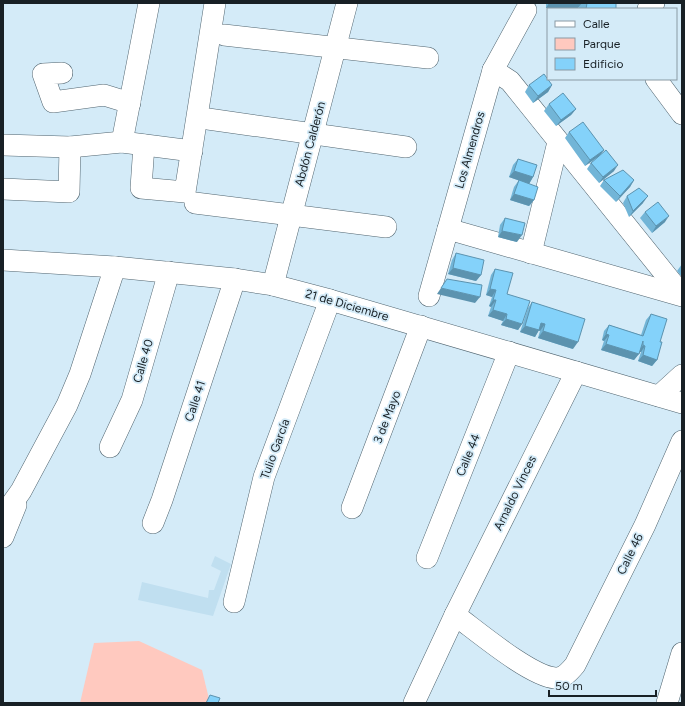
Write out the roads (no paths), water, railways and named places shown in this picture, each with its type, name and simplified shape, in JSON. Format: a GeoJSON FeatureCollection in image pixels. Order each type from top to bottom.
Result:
{"type":"FeatureCollection","features":[{"type":"Feature","properties":{"kind":"street"},"geometry":{"type":"LineString","coordinates":[[122,142],[149,3]]}},
{"type":"Feature","properties":{"kind":"street"},"geometry":{"type":"LineString","coordinates":[[144,145],[141,188],[185,192],[215,3]]}},
{"type":"Feature","properties":{"kind":"street","name":"Abdón Calderón"},"geometry":{"type":"LineString","coordinates":[[273,285],[347,3]]}},
{"type":"Feature","properties":{"kind":"street","name":"Los Almendros"},"geometry":{"type":"LineString","coordinates":[[429,296],[493,70],[526,10]]}},
{"type":"Feature","properties":{"kind":"street"},"geometry":{"type":"LineString","coordinates":[[224,35],[428,58]]}},
{"type":"Feature","properties":{"kind":"street"},"geometry":{"type":"LineString","coordinates":[[493,70],[510,81],[682,296]]}},
{"type":"Feature","properties":{"kind":"street"},"geometry":{"type":"LineString","coordinates":[[62,73],[44,74],[54,102],[104,95],[130,103]]}},
{"type":"Feature","properties":{"kind":"street"},"geometry":{"type":"LineString","coordinates":[[657,80],[682,114]]}},
{"type":"Feature","properties":{"kind":"street"},"geometry":{"type":"LineString","coordinates":[[208,119],[406,147]]}},
{"type":"Feature","properties":{"kind":"street"},"geometry":{"type":"LineString","coordinates":[[3,145],[70,147],[122,142],[192,151]]}},
{"type":"Feature","properties":{"kind":"street"},"geometry":{"type":"LineString","coordinates":[[531,253],[558,142]]}},
{"type":"Feature","properties":{"kind":"street"},"geometry":{"type":"LineString","coordinates":[[3,189],[69,192],[70,147]]}},
{"type":"Feature","properties":{"kind":"street"},"geometry":{"type":"LineString","coordinates":[[195,203],[386,227]]}},
{"type":"Feature","properties":{"kind":"street"},"geometry":{"type":"LineString","coordinates":[[448,229],[682,296]]}},
{"type":"Feature","properties":{"kind":"street","name":"21 de Diciembre"},"geometry":{"type":"LineString","coordinates":[[3,260],[115,267],[235,279],[273,285],[421,326],[682,403]]}},
{"type":"Feature","properties":{"kind":"street"},"geometry":{"type":"LineString","coordinates":[[3,537],[21,491],[67,405],[80,374],[115,267]]}},
{"type":"Feature","properties":{"kind":"street","name":"Calle 40"},"geometry":{"type":"LineString","coordinates":[[110,447],[132,400],[169,272]]}},
{"type":"Feature","properties":{"kind":"street","name":"Calle 41"},"geometry":{"type":"LineString","coordinates":[[152,524],[162,500],[235,279]]}},
{"type":"Feature","properties":{"kind":"street","name":"Tulio García"},"geometry":{"type":"LineString","coordinates":[[234,602],[264,477],[330,300]]}},
{"type":"Feature","properties":{"kind":"street","name":"3 de Mayo"},"geometry":{"type":"LineString","coordinates":[[352,508],[421,326]]}},
{"type":"Feature","properties":{"kind":"street","name":"Calle 44"},"geometry":{"type":"LineString","coordinates":[[427,558],[509,352]]}},
{"type":"Feature","properties":{"kind":"street","name":"Arnaldo Vinces"},"geometry":{"type":"LineString","coordinates":[[414,703],[455,615],[576,372]]}},
{"type":"Feature","properties":{"kind":"street"},"geometry":{"type":"LineString","coordinates":[[659,396],[682,375]]}},
{"type":"Feature","properties":{"kind":"street","name":"Calle 46"},"geometry":{"type":"LineString","coordinates":[[455,615],[511,657],[540,674],[556,678],[566,674],[575,665],[645,525],[682,441]]}},
{"type":"Feature","properties":{"kind":"street"},"geometry":{"type":"LineString","coordinates":[[3,516],[21,491]]}},
{"type":"Feature","properties":{"kind":"street"},"geometry":{"type":"LineString","coordinates":[[667,703],[682,653]]}}]}
